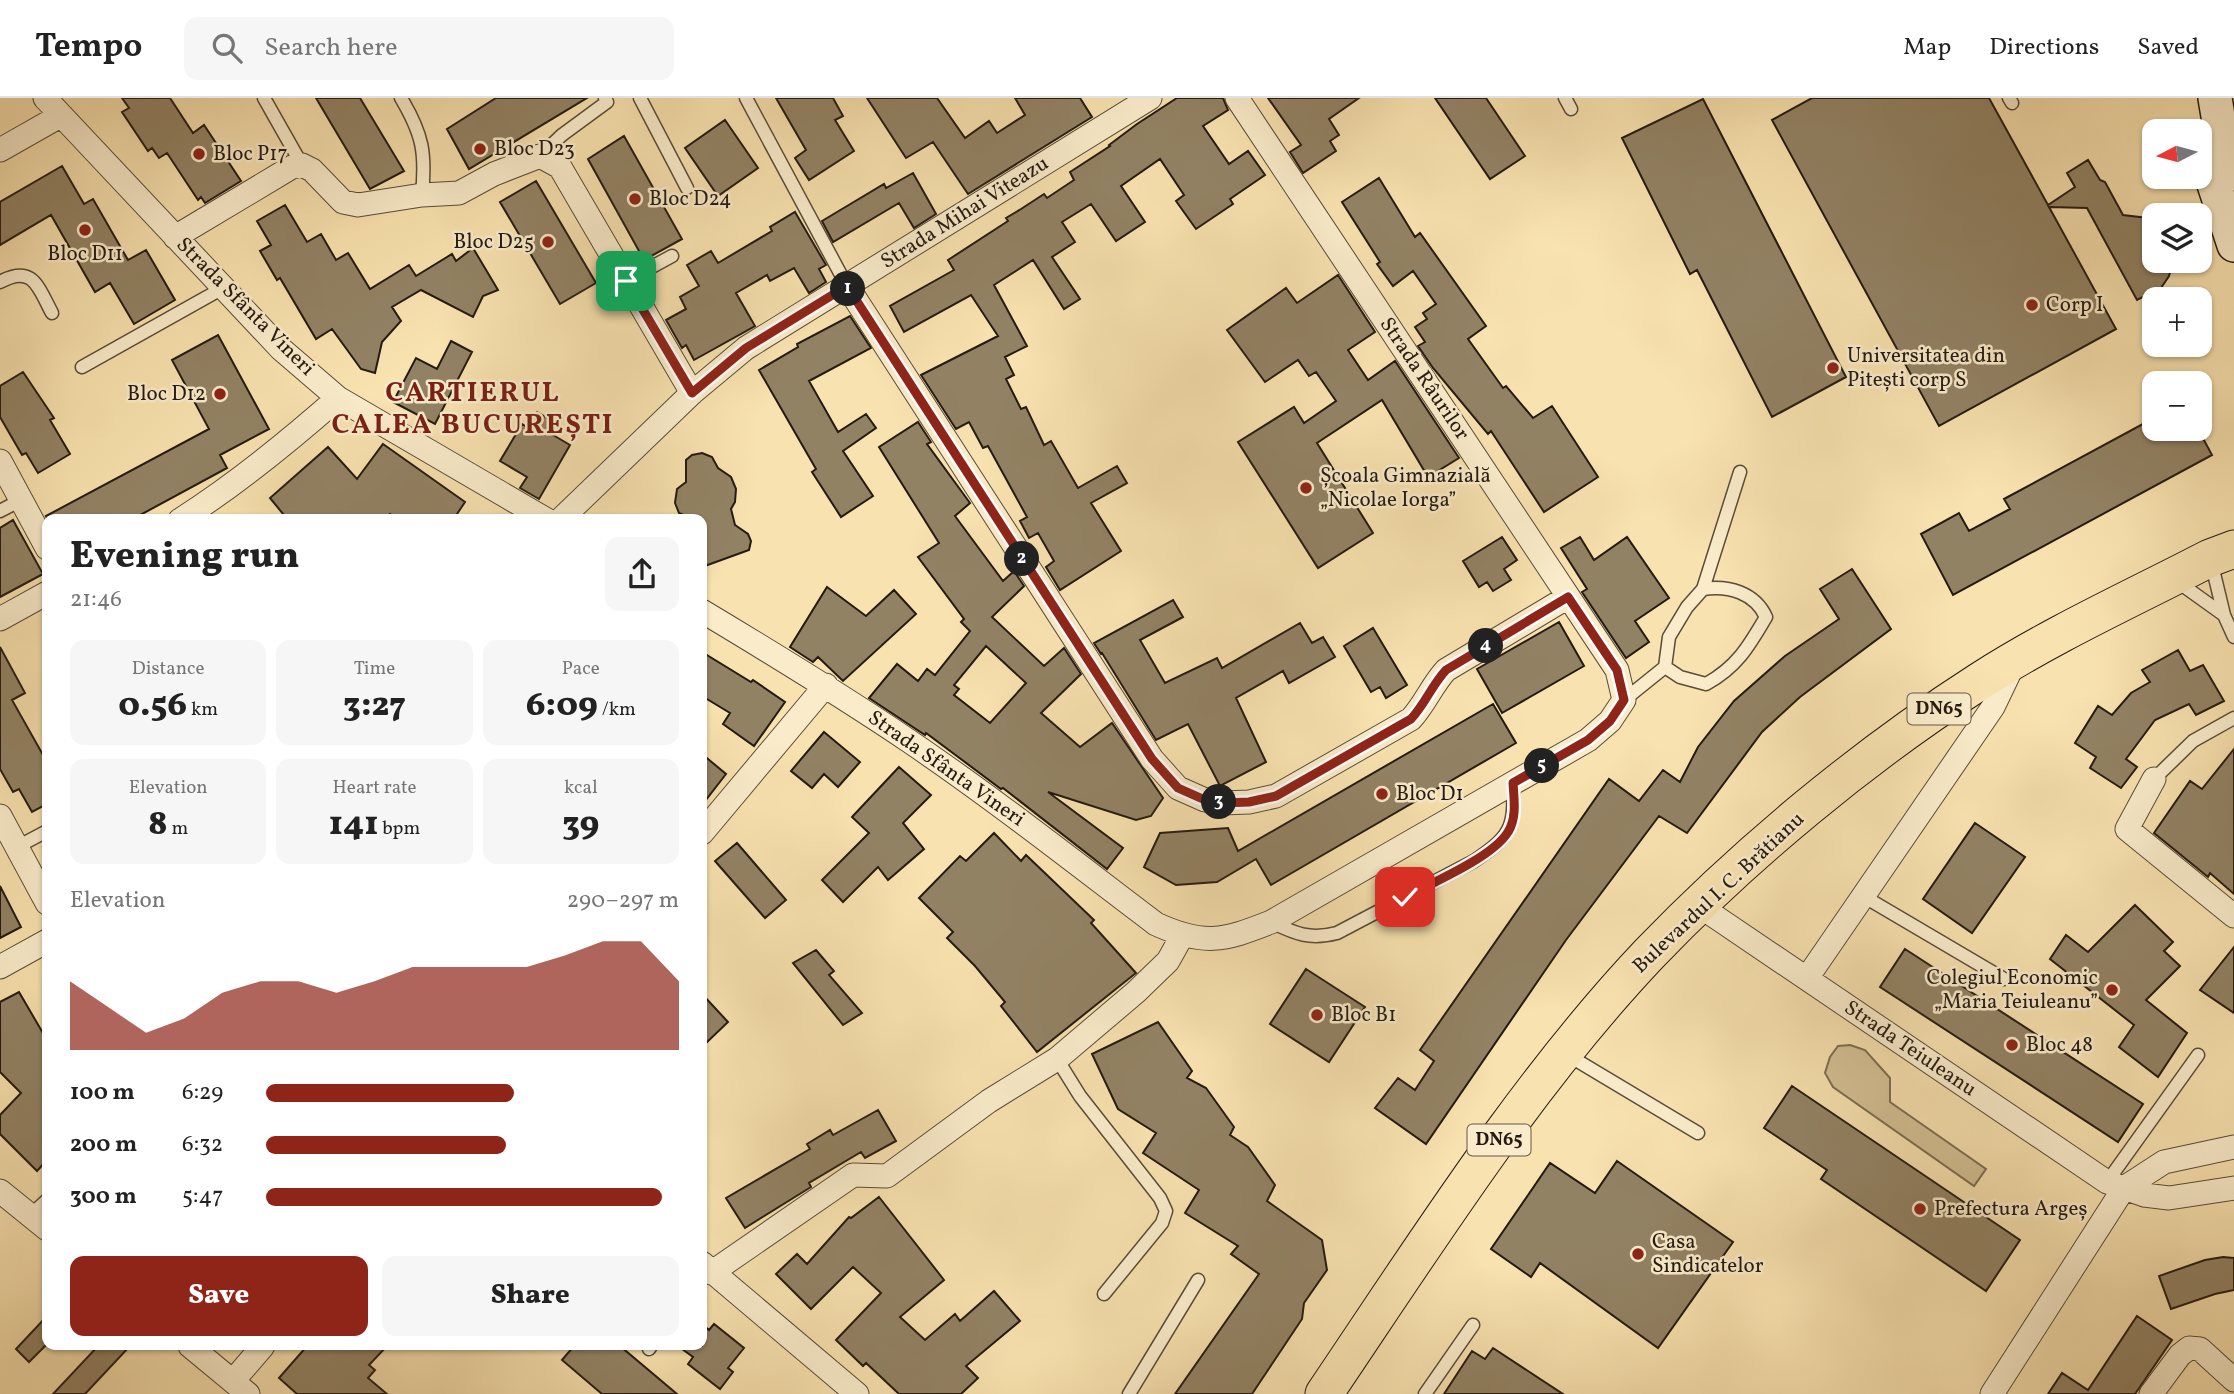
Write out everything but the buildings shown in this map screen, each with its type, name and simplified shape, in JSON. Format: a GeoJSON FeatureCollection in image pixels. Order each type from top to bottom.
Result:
{"type":"FeatureCollection","features":[{"type":"Feature","properties":{"kind":"main road"},"geometry":{"type":"LineString","coordinates":[[2192,98],[2195,119]]}},
{"type":"Feature","properties":{"kind":"main road"},"geometry":{"type":"LineString","coordinates":[[2215,98],[2222,140],[2234,177]]}},
{"type":"Feature","properties":{"kind":"main road"},"geometry":{"type":"LineString","coordinates":[[2212,178],[2234,245]]}},
{"type":"Feature","properties":{"kind":"main road","name":"Bulevardul I. C. Brătianu"},"geometry":{"type":"LineString","coordinates":[[1324,1394],[1497,1142],[1565,1054],[1649,955],[1698,905],[1831,789],[1902,735],[2017,657],[2171,579],[2226,547]]}},
{"type":"Feature","properties":{"kind":"street","name":"Strada Râurilor"},"geometry":{"type":"LineString","coordinates":[[1237,98],[1617,670],[1624,700]]}},
{"type":"Feature","properties":{"kind":"street","name":"Strada Mihai Viteazu"},"geometry":{"type":"LineString","coordinates":[[566,514],[692,393],[746,348],[1144,100]]}},
{"type":"Feature","properties":{"kind":"street"},"geometry":{"type":"LineString","coordinates":[[0,150],[53,107]]}},
{"type":"Feature","properties":{"kind":"street","name":"Strada Sfânta Vineri"},"geometry":{"type":"LineString","coordinates":[[53,107],[281,349],[338,397],[537,514]]}},
{"type":"Feature","properties":{"kind":"street"},"geometry":{"type":"LineString","coordinates":[[175,236],[292,167],[303,165],[312,170],[343,202],[358,205],[422,195],[459,193],[494,174],[540,156],[560,167],[692,393]]}},
{"type":"Feature","properties":{"kind":"street"},"geometry":{"type":"LineString","coordinates":[[847,286],[1152,759],[1178,788],[1205,800],[1223,803],[1249,802],[1276,796],[1411,719],[1436,680],[1446,670],[1568,597]]}},
{"type":"Feature","properties":{"kind":"street"},"geometry":{"type":"LineString","coordinates":[[190,514],[215,498],[290,440],[338,397]]}},
{"type":"Feature","properties":{"kind":"street"},"geometry":{"type":"LineString","coordinates":[[0,461],[42,539]]}},
{"type":"Feature","properties":{"kind":"street"},"geometry":{"type":"LineString","coordinates":[[0,619],[42,596]]}},
{"type":"Feature","properties":{"kind":"street","name":"Strada Sfânta Vineri"},"geometry":{"type":"LineString","coordinates":[[707,614],[826,685],[1000,806],[1156,924],[1182,936]]}},
{"type":"Feature","properties":{"kind":"street"},"geometry":{"type":"LineString","coordinates":[[1807,978],[1993,706],[2017,657]]}},
{"type":"Feature","properties":{"kind":"street"},"geometry":{"type":"LineString","coordinates":[[707,827],[826,685]]}},
{"type":"Feature","properties":{"kind":"street"},"geometry":{"type":"LineString","coordinates":[[707,1272],[853,1175],[887,1175],[989,1101],[1057,1059],[1168,961],[1182,936],[1216,940],[1271,922],[1588,740],[1610,721],[1624,700]]}},
{"type":"Feature","properties":{"kind":"street"},"geometry":{"type":"LineString","coordinates":[[2154,779],[2127,829],[2234,916]]}},
{"type":"Feature","properties":{"kind":"street"},"geometry":{"type":"LineString","coordinates":[[0,816],[42,894]]}},
{"type":"Feature","properties":{"kind":"street","name":"Strada Teiuleanu"},"geometry":{"type":"LineString","coordinates":[[1698,905],[2116,1185],[2144,1195],[2169,1198],[2234,1188]]}},
{"type":"Feature","properties":{"kind":"street"},"geometry":{"type":"LineString","coordinates":[[0,967],[42,945]]}},
{"type":"Feature","properties":{"kind":"street"},"geometry":{"type":"LineString","coordinates":[[1992,1394],[2116,1185],[2164,1162],[2234,1147]]}},
{"type":"Feature","properties":{"kind":"street"},"geometry":{"type":"LineString","coordinates":[[0,1191],[42,1215]]}},
{"type":"Feature","properties":{"kind":"street"},"geometry":{"type":"LineString","coordinates":[[707,1275],[857,1394]]}},
{"type":"Feature","properties":{"kind":"street"},"geometry":{"type":"LineString","coordinates":[[2151,1394],[2180,1355],[2189,1348],[2200,1349],[2234,1380]]}},
{"type":"Feature","properties":{"kind":"street"},"geometry":{"type":"LineString","coordinates":[[195,1350],[241,1387],[261,1350]]}},
{"type":"Feature","properties":{"kind":"lane"},"geometry":{"type":"LineString","coordinates":[[264,98],[303,165]]}},
{"type":"Feature","properties":{"kind":"lane"},"geometry":{"type":"LineString","coordinates":[[401,98],[421,136],[424,169],[422,195]]}},
{"type":"Feature","properties":{"kind":"lane"},"geometry":{"type":"LineString","coordinates":[[640,98],[687,188]]}},
{"type":"Feature","properties":{"kind":"lane"},"geometry":{"type":"LineString","coordinates":[[746,98],[847,286]]}},
{"type":"Feature","properties":{"kind":"lane"},"geometry":{"type":"LineString","coordinates":[[540,156],[608,99]]}},
{"type":"Feature","properties":{"kind":"lane"},"geometry":{"type":"LineString","coordinates":[[626,281],[672,256]]}},
{"type":"Feature","properties":{"kind":"lane"},"geometry":{"type":"LineString","coordinates":[[0,282],[18,275],[27,275],[34,280],[52,313]]}},
{"type":"Feature","properties":{"kind":"lane"},"geometry":{"type":"LineString","coordinates":[[82,367],[223,288]]}},
{"type":"Feature","properties":{"kind":"lane"},"geometry":{"type":"LineString","coordinates":[[1624,700],[1665,667],[1669,638],[1687,607],[1703,589],[1740,472]]}},
{"type":"Feature","properties":{"kind":"lane"},"geometry":{"type":"LineString","coordinates":[[0,511],[21,500]]}},
{"type":"Feature","properties":{"kind":"lane"},"geometry":{"type":"LineString","coordinates":[[2226,547],[2224,615],[2234,637]]}},
{"type":"Feature","properties":{"kind":"lane"},"geometry":{"type":"LineString","coordinates":[[2171,579],[2194,592],[2224,615]]}},
{"type":"Feature","properties":{"kind":"lane"},"geometry":{"type":"LineString","coordinates":[[1665,667],[1681,677],[1706,684],[1725,673],[1748,648],[1766,617],[1760,604],[1741,592],[1720,586],[1703,589]]}},
{"type":"Feature","properties":{"kind":"lane"},"geometry":{"type":"LineString","coordinates":[[2154,779],[2193,741],[2234,718]]}},
{"type":"Feature","properties":{"kind":"lane"},"geometry":{"type":"LineString","coordinates":[[1271,922],[1304,936],[1320,938],[1337,933],[1474,861],[1509,832],[1514,811],[1513,783]]}},
{"type":"Feature","properties":{"kind":"lane"},"geometry":{"type":"LineString","coordinates":[[17,847],[42,834]]}},
{"type":"Feature","properties":{"kind":"lane"},"geometry":{"type":"LineString","coordinates":[[1863,896],[2004,979]]}},
{"type":"Feature","properties":{"kind":"lane"},"geometry":{"type":"LineString","coordinates":[[1565,1054],[1698,1133]]}},
{"type":"Feature","properties":{"kind":"lane"},"geometry":{"type":"LineString","coordinates":[[2116,1185],[2197,1055]]}},
{"type":"Feature","properties":{"kind":"lane"},"geometry":{"type":"LineString","coordinates":[[1057,1059],[1080,1096],[1160,1198],[1166,1211],[1162,1223],[1104,1294]]}},
{"type":"Feature","properties":{"kind":"lane"},"geometry":{"type":"LineString","coordinates":[[1129,1394],[1198,1280]]}},
{"type":"Feature","properties":{"kind":"lane"},"geometry":{"type":"LineString","coordinates":[[1425,1394],[1473,1325]]}},
{"type":"Feature","properties":{"kind":"shaded area"},"geometry":{"type":"Polygon","coordinates":[[[1850,1045],[1865,1050],[1890,1078],[1890,1102],[1986,1169],[1974,1186],[1833,1087],[1825,1073],[1830,1057],[1838,1046],[1850,1045]]]}},
{"type":"Feature","properties":{"kind":"place","name":"Bloc D23"},"geometry":{"type":"Point","coordinates":[480,149]}},
{"type":"Feature","properties":{"kind":"place","name":"Bloc P17"},"geometry":{"type":"Point","coordinates":[199,154]}},
{"type":"Feature","properties":{"kind":"place","name":"Bloc D24"},"geometry":{"type":"Point","coordinates":[635,199]}},
{"type":"Feature","properties":{"kind":"place","name":"Bloc D11"},"geometry":{"type":"Point","coordinates":[85,230]}},
{"type":"Feature","properties":{"kind":"place","name":"Bloc D25"},"geometry":{"type":"Point","coordinates":[548,242]}},
{"type":"Feature","properties":{"kind":"place","name":"Corp I"},"geometry":{"type":"Point","coordinates":[2032,305]}},
{"type":"Feature","properties":{"kind":"place","name":"Universitatea din Pitești corp S"},"geometry":{"type":"Point","coordinates":[1833,368]}},
{"type":"Feature","properties":{"kind":"place","name":"Bloc D12"},"geometry":{"type":"Point","coordinates":[220,394]}},
{"type":"Feature","properties":{"kind":"place","name":"Școala Gimnazială „Nicolae Iorga”"},"geometry":{"type":"Point","coordinates":[1306,488]}},
{"type":"Feature","properties":{"kind":"place","name":"Bloc D1"},"geometry":{"type":"Point","coordinates":[1382,794]}},
{"type":"Feature","properties":{"kind":"place","name":"Colegiul Economic „Maria Teiuleanu”"},"geometry":{"type":"Point","coordinates":[2112,990]}},
{"type":"Feature","properties":{"kind":"place","name":"Bloc B1"},"geometry":{"type":"Point","coordinates":[1317,1015]}},
{"type":"Feature","properties":{"kind":"place","name":"Bloc 48"},"geometry":{"type":"Point","coordinates":[2012,1045]}},
{"type":"Feature","properties":{"kind":"place","name":"Prefectura Argeș"},"geometry":{"type":"Point","coordinates":[1920,1209]}},
{"type":"Feature","properties":{"kind":"place","name":"Casa Sindicatelor"},"geometry":{"type":"Point","coordinates":[1638,1254]}},
{"type":"Feature","properties":{"kind":"district","name":"CARTIERUL CALEA BUCUREȘTI"},"geometry":{"type":"Point","coordinates":[473,409]}},
{"type":"Feature","properties":{"kind":"route"},"geometry":{"type":"LineString","coordinates":[[626,281],[692,393],[746,348],[847,286],[1134,734],[1178,788],[1205,800],[1223,803],[1249,802],[1276,796],[1411,719],[1436,680],[1446,670],[1568,597],[1617,670],[1624,700],[1610,721],[1588,740],[1513,783],[1514,811],[1509,832],[1494,847],[1474,861],[1405,897]]}}]}
